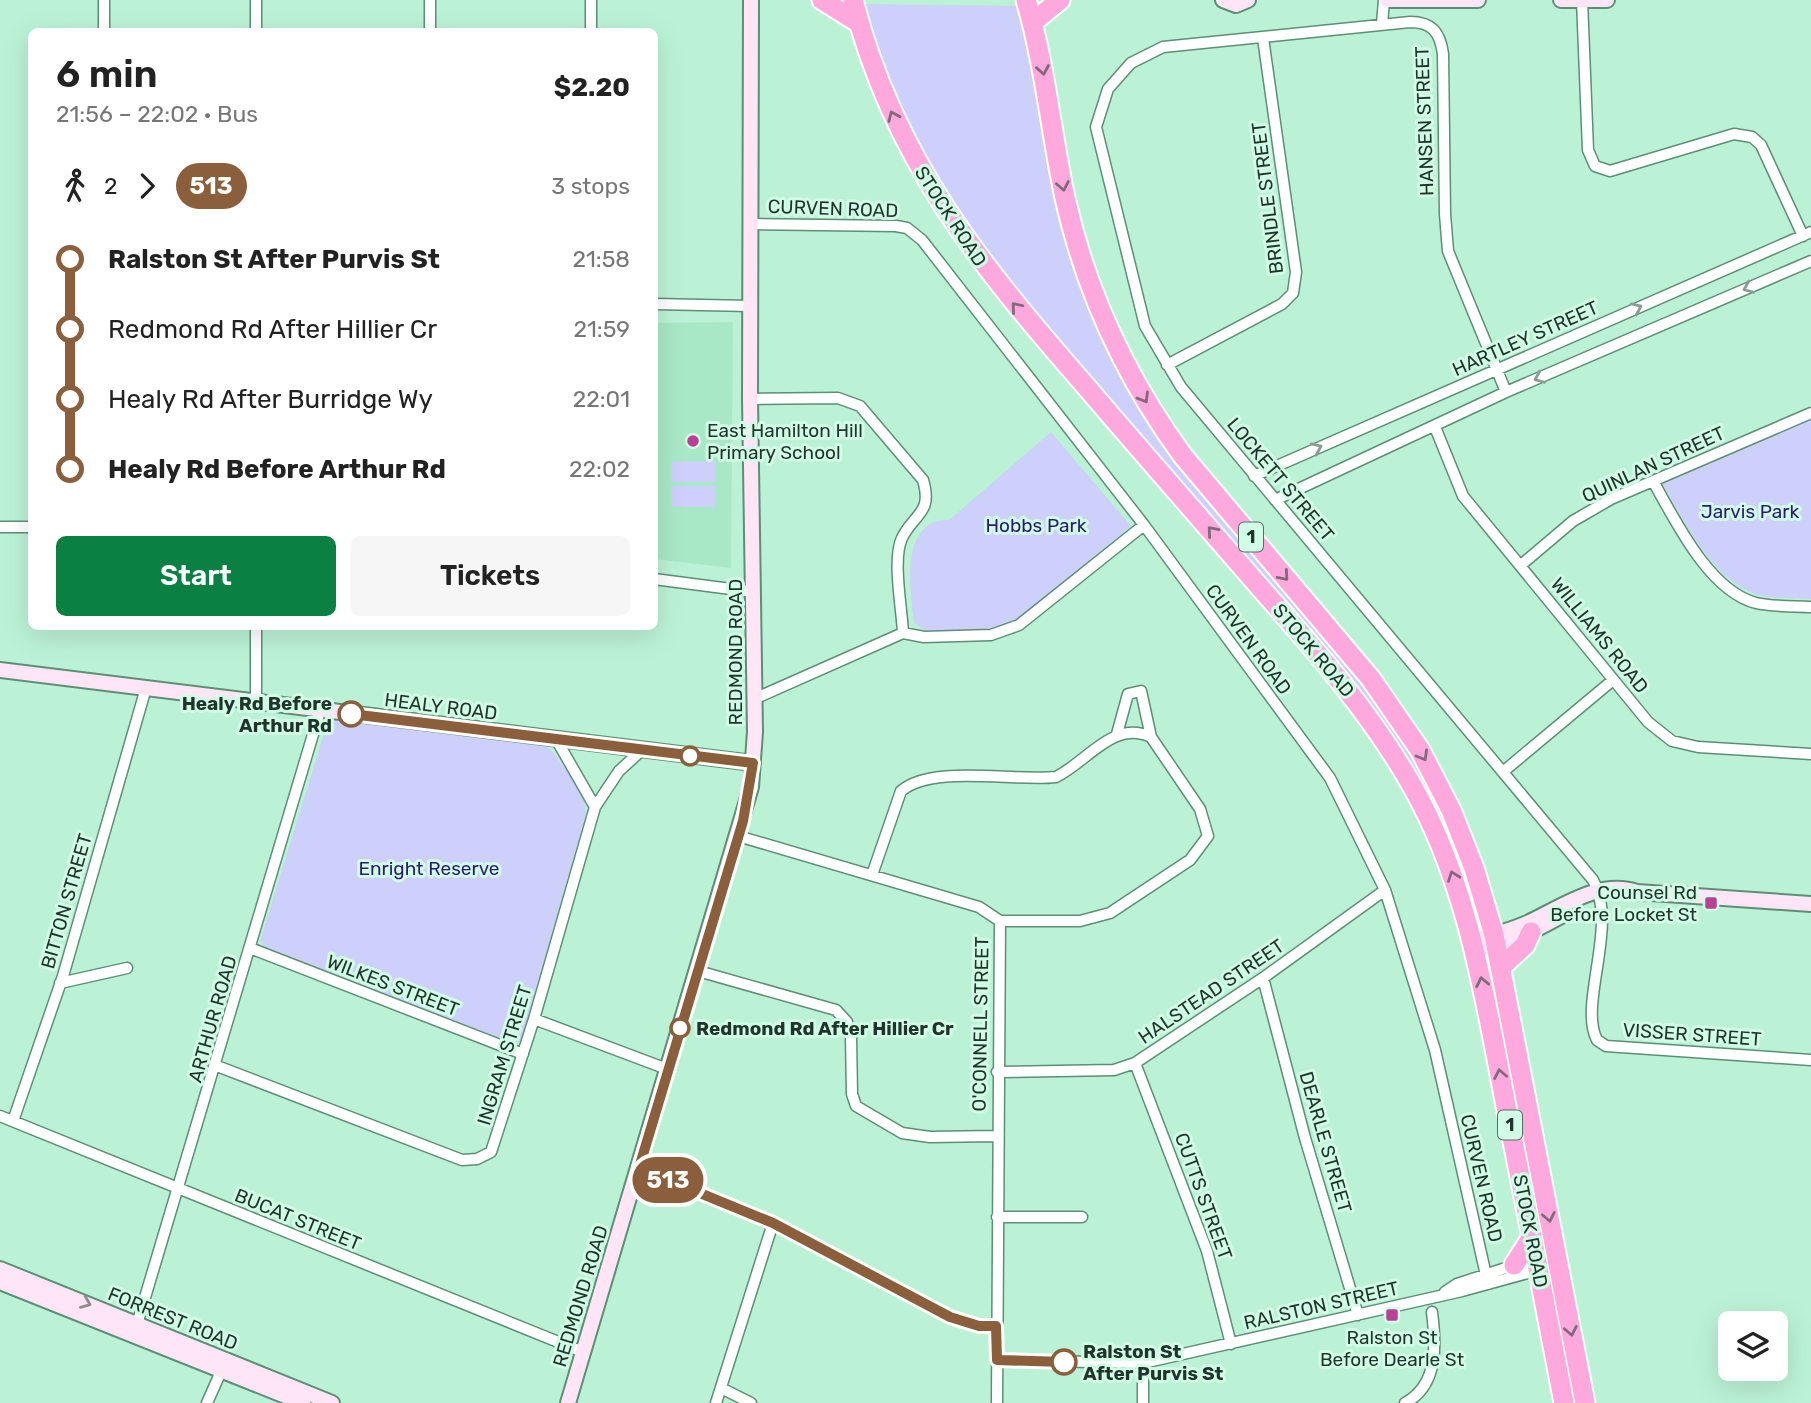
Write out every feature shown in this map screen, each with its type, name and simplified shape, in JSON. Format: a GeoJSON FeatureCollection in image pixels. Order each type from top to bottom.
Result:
{"type":"FeatureCollection","features":[{"type":"Feature","properties":{"kind":"highway"},"geometry":{"type":"LineString","coordinates":[[822,0],[859,23]]}},
{"type":"Feature","properties":{"kind":"highway","name":"STOCK ROAD"},"geometry":{"type":"LineString","coordinates":[[853,0],[898,127],[931,189],[967,244],[1018,310],[1320,655],[1377,730],[1427,815],[1454,877],[1474,946],[1564,1403]]}},
{"type":"Feature","properties":{"kind":"highway","name":"STOCK ROAD"},"geometry":{"type":"LineString","coordinates":[[1026,0],[1033,22],[1073,230],[1094,296],[1124,362],[1161,426],[1183,456],[1365,671],[1405,727],[1451,810],[1474,868],[1495,940],[1585,1403]]}},
{"type":"Feature","properties":{"kind":"highway"},"geometry":{"type":"LineString","coordinates":[[1033,22],[1060,0]]}},
{"type":"Feature","properties":{"kind":"highway"},"geometry":{"type":"LineString","coordinates":[[1500,968],[1525,945],[1531,932]]}},
{"type":"Feature","properties":{"kind":"highway"},"geometry":{"type":"LineString","coordinates":[[1514,1265],[1532,1237]]}},
{"type":"Feature","properties":{"kind":"street"},"geometry":{"type":"LineString","coordinates":[[104,0],[104,28]]}},
{"type":"Feature","properties":{"kind":"street"},"geometry":{"type":"LineString","coordinates":[[256,0],[256,28]]}},
{"type":"Feature","properties":{"kind":"street"},"geometry":{"type":"LineString","coordinates":[[430,0],[430,28]]}},
{"type":"Feature","properties":{"kind":"street"},"geometry":{"type":"LineString","coordinates":[[591,0],[591,28]]}},
{"type":"Feature","properties":{"kind":"street","name":"REDMOND ROAD"},"geometry":{"type":"LineString","coordinates":[[568,1403],[751,787],[754,592],[750,399],[751,0]]}},
{"type":"Feature","properties":{"kind":"street"},"geometry":{"type":"LineString","coordinates":[[1223,0],[1236,5],[1248,0]]}},
{"type":"Feature","properties":{"kind":"street"},"geometry":{"type":"LineString","coordinates":[[1382,24],[1385,0],[1478,0]]}},
{"type":"Feature","properties":{"kind":"street"},"geometry":{"type":"LineString","coordinates":[[1561,0],[1607,0]]}},
{"type":"Feature","properties":{"kind":"street"},"geometry":{"type":"LineString","coordinates":[[1582,0],[1588,150],[1595,166],[1610,172],[1734,135],[1752,137],[1761,145],[1807,234]]}},
{"type":"Feature","properties":{"kind":"street","name":"HANSEN STREET"},"geometry":{"type":"LineString","coordinates":[[1163,47],[1382,24],[1425,23],[1440,37],[1446,240],[1452,267],[1506,392]]}},
{"type":"Feature","properties":{"kind":"street","name":"BRINDLE STREET"},"geometry":{"type":"LineString","coordinates":[[1167,365],[1283,304],[1293,293],[1296,272],[1263,38]]}},
{"type":"Feature","properties":{"kind":"street","name":"LOCKETT STREET"},"geometry":{"type":"LineString","coordinates":[[1163,47],[1131,63],[1108,89],[1096,127],[1145,326],[1167,365],[1254,476],[1579,860],[1599,896]]}},
{"type":"Feature","properties":{"kind":"street","name":"CURVEN ROAD"},"geometry":{"type":"LineString","coordinates":[[750,224],[907,228],[922,240],[1144,525],[1330,778],[1385,890],[1435,1050],[1487,1278]]}},
{"type":"Feature","properties":{"kind":"street","name":"HARTLEY STREET"},"geometry":{"type":"LineString","coordinates":[[1254,476],[1807,234]]}},
{"type":"Feature","properties":{"kind":"street"},"geometry":{"type":"LineString","coordinates":[[1275,500],[1506,392],[1811,261]]}},
{"type":"Feature","properties":{"kind":"street"},"geometry":{"type":"LineString","coordinates":[[658,304],[750,306]]}},
{"type":"Feature","properties":{"kind":"street"},"geometry":{"type":"LineString","coordinates":[[750,399],[838,398],[860,406],[923,480],[928,494],[925,509],[902,538],[898,553],[904,633]]}},
{"type":"Feature","properties":{"kind":"street","name":"QUINLAN STREET"},"geometry":{"type":"LineString","coordinates":[[1521,565],[1573,521],[1611,499],[1811,413]]}},
{"type":"Feature","properties":{"kind":"street","name":"WILLIAMS ROAD"},"geometry":{"type":"LineString","coordinates":[[1435,427],[1463,496],[1486,528],[1521,565],[1648,722],[1672,741],[1698,747],[1811,754]]}},
{"type":"Feature","properties":{"kind":"street"},"geometry":{"type":"LineString","coordinates":[[1653,481],[1691,547],[1732,593],[1756,603],[1811,607]]}},
{"type":"Feature","properties":{"kind":"street"},"geometry":{"type":"LineString","coordinates":[[754,698],[904,633],[924,637],[991,635],[1019,625],[1144,525]]}},
{"type":"Feature","properties":{"kind":"street"},"geometry":{"type":"LineString","coordinates":[[0,527],[28,527]]}},
{"type":"Feature","properties":{"kind":"street"},"geometry":{"type":"LineString","coordinates":[[658,580],[754,592]]}},
{"type":"Feature","properties":{"kind":"street"},"geometry":{"type":"LineString","coordinates":[[256,630],[257,702]]}},
{"type":"Feature","properties":{"kind":"street","name":"HEALY ROAD"},"geometry":{"type":"LineString","coordinates":[[0,670],[753,763]]}},
{"type":"Feature","properties":{"kind":"street"},"geometry":{"type":"LineString","coordinates":[[1504,771],[1613,680]]}},
{"type":"Feature","properties":{"kind":"street","name":"BITTON STREET"},"geometry":{"type":"LineString","coordinates":[[13,1121],[60,982],[146,688]]}},
{"type":"Feature","properties":{"kind":"street"},"geometry":{"type":"LineString","coordinates":[[1000,921],[1080,921],[1110,913],[1190,860],[1208,835],[1202,818],[1151,737],[1141,691],[1128,694],[1116,734]]}},
{"type":"Feature","properties":{"kind":"street","name":"ARTHUR ROAD"},"geometry":{"type":"LineString","coordinates":[[136,1330],[217,1066],[320,710]]}},
{"type":"Feature","properties":{"kind":"street"},"geometry":{"type":"LineString","coordinates":[[872,875],[901,791],[911,783],[941,777],[1056,777],[1073,769],[1116,734],[1139,731],[1151,737]]}},
{"type":"Feature","properties":{"kind":"street"},"geometry":{"type":"LineString","coordinates":[[556,739],[594,807]]}},
{"type":"Feature","properties":{"kind":"street","name":"INGRAM STREET"},"geometry":{"type":"LineString","coordinates":[[217,1066],[462,1160],[477,1159],[491,1152],[534,1019],[594,807],[619,771],[642,750]]}},
{"type":"Feature","properties":{"kind":"street","name":"O'CONNELL STREET"},"geometry":{"type":"LineString","coordinates":[[738,836],[979,907],[1000,921],[996,1136],[997,1403]]}},
{"type":"Feature","properties":{"kind":"street","name":"HALSTEAD STREET"},"geometry":{"type":"LineString","coordinates":[[997,1072],[1114,1070],[1135,1063],[1262,978],[1385,890]]}},
{"type":"Feature","properties":{"kind":"street"},"geometry":{"type":"LineString","coordinates":[[1495,940],[1599,896],[1637,892],[1811,904]]}},
{"type":"Feature","properties":{"kind":"street"},"geometry":{"type":"LineString","coordinates":[[1474,946],[1531,932],[1599,896]]}},
{"type":"Feature","properties":{"kind":"street","name":"VISSER STREET"},"geometry":{"type":"LineString","coordinates":[[1599,896],[1602,925],[1592,1022],[1597,1040],[1606,1046],[1811,1060]]}},
{"type":"Feature","properties":{"kind":"street","name":"WILKES STREET"},"geometry":{"type":"LineString","coordinates":[[250,948],[523,1054]]}},
{"type":"Feature","properties":{"kind":"street"},"geometry":{"type":"LineString","coordinates":[[60,982],[127,968]]}},
{"type":"Feature","properties":{"kind":"street"},"geometry":{"type":"LineString","coordinates":[[698,971],[836,1010],[848,1022],[851,1037],[852,1094],[856,1106],[865,1114],[902,1133],[916,1136],[996,1136]]}},
{"type":"Feature","properties":{"kind":"street","name":"DEARLE STREET"},"geometry":{"type":"LineString","coordinates":[[1262,978],[1305,1138],[1358,1315]]}},
{"type":"Feature","properties":{"kind":"street"},"geometry":{"type":"LineString","coordinates":[[534,1019],[667,1069]]}},
{"type":"Feature","properties":{"kind":"street","name":"CUTTS STREET"},"geometry":{"type":"LineString","coordinates":[[1135,1063],[1207,1251],[1231,1344]]}},
{"type":"Feature","properties":{"kind":"street","name":"BUCAT STREET"},"geometry":{"type":"LineString","coordinates":[[0,1116],[583,1352]]}},
{"type":"Feature","properties":{"kind":"street"},"geometry":{"type":"LineString","coordinates":[[639,1168],[773,1223],[950,1317],[979,1326],[996,1326]]}},
{"type":"Feature","properties":{"kind":"street"},"geometry":{"type":"LineString","coordinates":[[997,1217],[1082,1217]]}},
{"type":"Feature","properties":{"kind":"street"},"geometry":{"type":"LineString","coordinates":[[716,1403],[773,1223]]}},
{"type":"Feature","properties":{"kind":"street","name":"RALSTON STREET"},"geometry":{"type":"LineString","coordinates":[[997,1360],[1143,1363],[1358,1315],[1444,1293],[1557,1259]]}},
{"type":"Feature","properties":{"kind":"street","name":"RALSTON STREET"},"geometry":{"type":"LineString","coordinates":[[1487,1278],[1514,1265],[1538,1264]]}},
{"type":"Feature","properties":{"kind":"street","name":"FORREST ROAD"},"geometry":{"type":"LineString","coordinates":[[0,1269],[136,1330],[223,1365],[332,1403]]}},
{"type":"Feature","properties":{"kind":"street","name":"FORREST ROAD"},"geometry":{"type":"LineString","coordinates":[[0,1282],[136,1330]]}},
{"type":"Feature","properties":{"kind":"street"},"geometry":{"type":"LineString","coordinates":[[1405,1403],[1423,1387],[1433,1368],[1432,1312]]}},
{"type":"Feature","properties":{"kind":"street"},"geometry":{"type":"LineString","coordinates":[[1143,1363],[1143,1403]]}},
{"type":"Feature","properties":{"kind":"street"},"geometry":{"type":"LineString","coordinates":[[207,1403],[223,1365]]}},
{"type":"Feature","properties":{"kind":"street","name":"FORREST ROAD"},"geometry":{"type":"LineString","coordinates":[[223,1365],[303,1403]]}},
{"type":"Feature","properties":{"kind":"street"},"geometry":{"type":"LineString","coordinates":[[720,1388],[751,1403]]}},
{"type":"Feature","properties":{"kind":"shaded area","name":"East Hamilton Hill Primary School"},"geometry":{"type":"Polygon","coordinates":[[[733,322],[731,568],[658,559],[658,323],[733,322]]]}},
{"type":"Feature","properties":{"kind":"green space"},"geometry":{"type":"Polygon","coordinates":[[[863,4],[1018,6],[1116,365],[1159,436],[1336,648],[1399,730],[1456,839],[1484,926],[1480,928],[1475,922],[1428,802],[947,202],[892,96],[863,4]]]}},
{"type":"Feature","properties":{"kind":"green space","name":"Jarvis Park"},"geometry":{"type":"Polygon","coordinates":[[[1811,419],[1811,599],[1762,596],[1745,590],[1716,566],[1691,534],[1663,485],[1669,477],[1811,419]]]}},
{"type":"Feature","properties":{"kind":"green space","name":"Hobbs Park"},"geometry":{"type":"Polygon","coordinates":[[[1051,432],[1131,526],[1023,616],[994,628],[967,631],[925,630],[914,623],[911,559],[915,543],[922,531],[933,523],[949,520],[1051,432]]]}},
{"type":"Feature","properties":{"kind":"green space"},"geometry":{"type":"Polygon","coordinates":[[[671,461],[715,461],[715,482],[671,482],[671,461]]]}},
{"type":"Feature","properties":{"kind":"green space"},"geometry":{"type":"Polygon","coordinates":[[[671,486],[715,486],[715,507],[671,507],[671,486]]]}},
{"type":"Feature","properties":{"kind":"green space","name":"Enright Reserve"},"geometry":{"type":"Polygon","coordinates":[[[333,720],[545,746],[583,792],[586,813],[522,1038],[515,1044],[264,946],[260,941],[326,727],[333,720]]]}},
{"type":"Feature","properties":{"kind":"bus line","name":"513"},"geometry":{"type":"LineString","coordinates":[[351,714],[753,763],[751,787],[743,821],[639,1168],[773,1223],[902,1294],[950,1317],[979,1326],[996,1326],[997,1360],[1064,1362]]}},
{"type":"Feature","properties":{"kind":"place","name":"East Hamilton Hill Primary School"},"geometry":{"type":"Point","coordinates":[693,441]}},
{"type":"Feature","properties":{"kind":"place","name":"Healy Rd Before Arthur Rd"},"geometry":{"type":"Point","coordinates":[351,714]}},
{"type":"Feature","properties":{"kind":"place","name":"Counsel Rd Before Locket St"},"geometry":{"type":"Point","coordinates":[1711,903]}},
{"type":"Feature","properties":{"kind":"place","name":"Redmond Rd After Hillier Cr"},"geometry":{"type":"Point","coordinates":[680,1028]}},
{"type":"Feature","properties":{"kind":"place","name":"Ralston St Before Dearle St"},"geometry":{"type":"Point","coordinates":[1392,1315]}},
{"type":"Feature","properties":{"kind":"place","name":"Ralston St After Purvis St"},"geometry":{"type":"Point","coordinates":[1064,1362]}}]}
